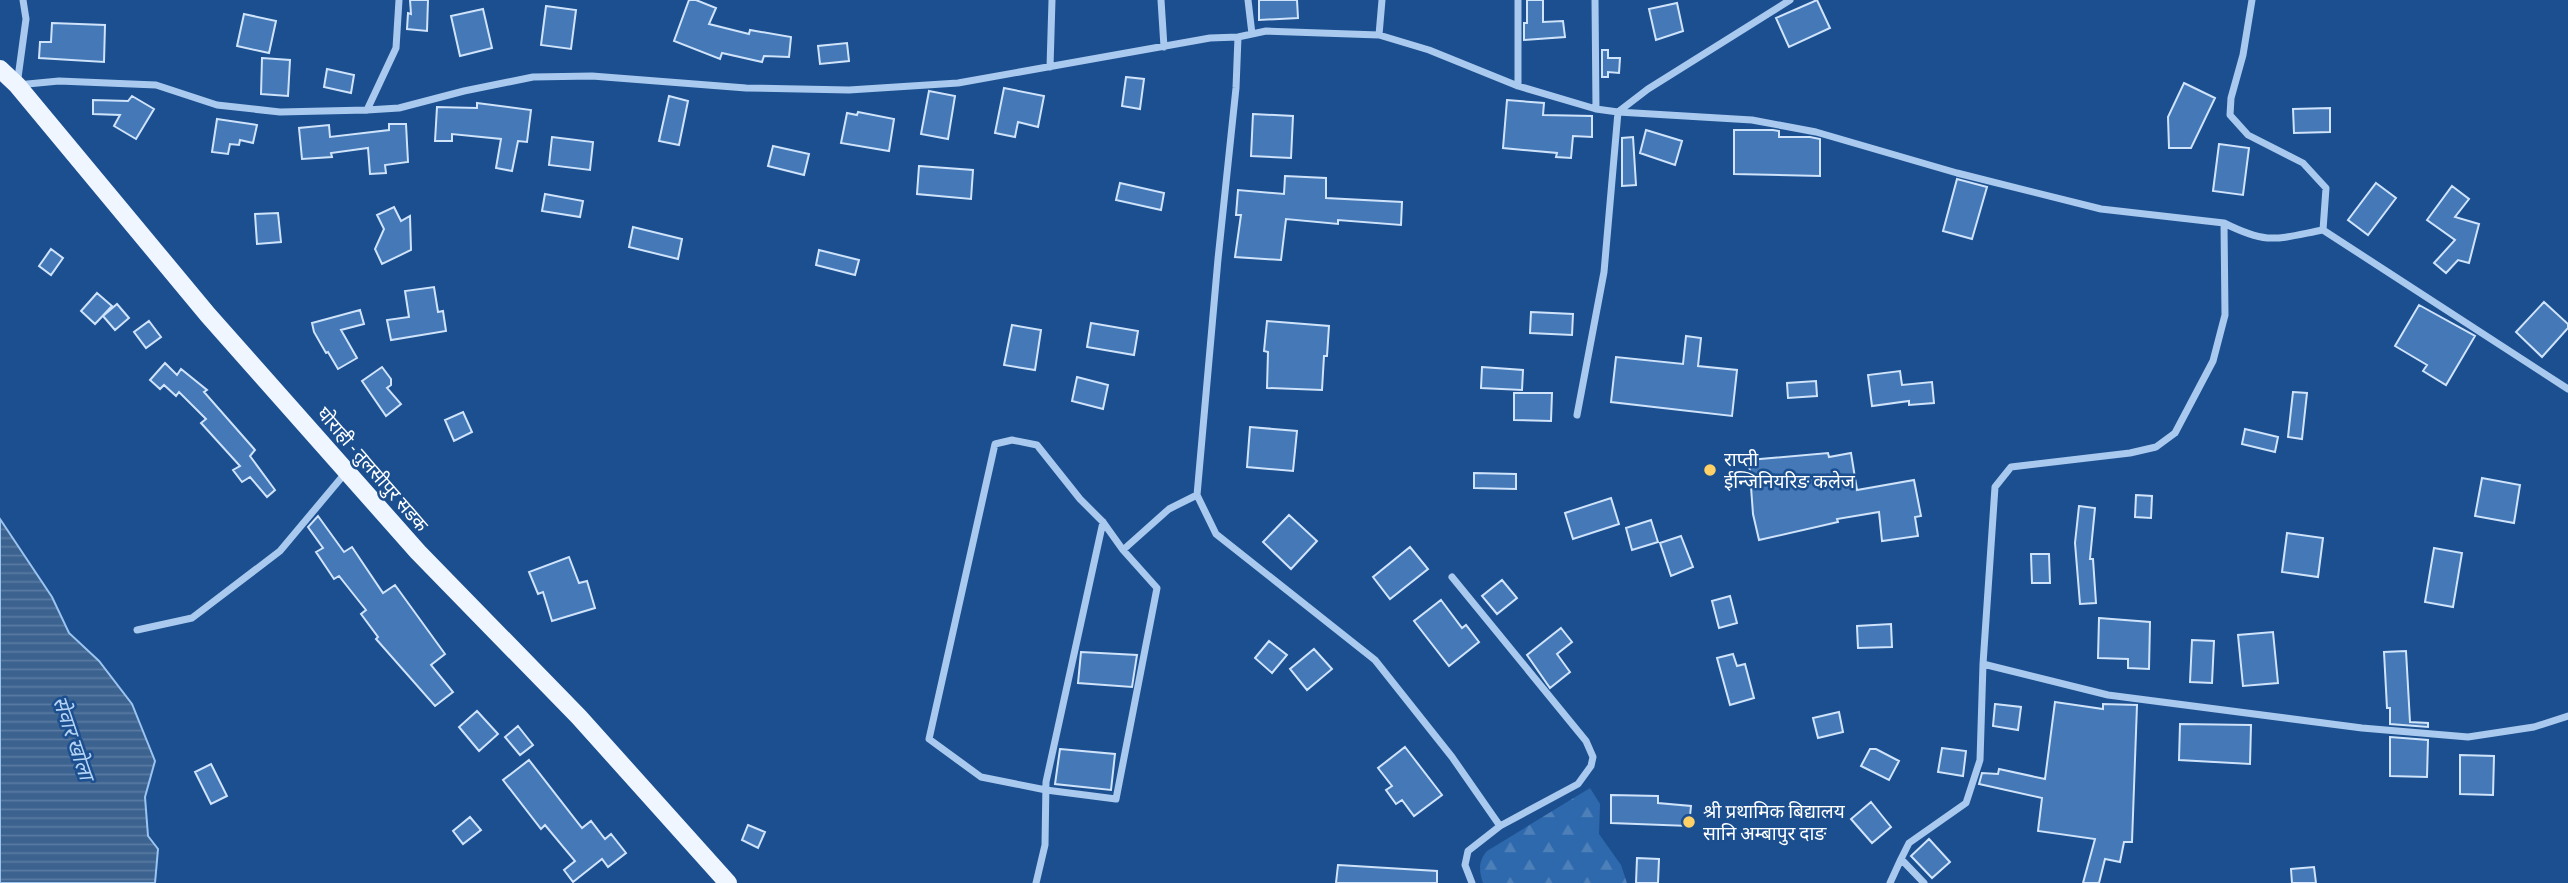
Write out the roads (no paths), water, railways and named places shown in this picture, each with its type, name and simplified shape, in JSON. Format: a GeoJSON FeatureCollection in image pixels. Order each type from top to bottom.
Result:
{"type":"FeatureCollection","features":[{"type":"Feature","properties":{"kind":"main road","name":"घोराही - तुलसीपुर सडक"},"geometry":{"type":"LineString","coordinates":[[0,69],[17,85],[208,315],[418,552],[579,717],[728,883]]}},
{"type":"Feature","properties":{"kind":"street"},"geometry":{"type":"LineString","coordinates":[[23,0],[26,19],[17,85],[59,81],[156,85],[217,105],[280,112],[399,108],[533,77],[592,76],[746,88],[849,90],[958,83],[1210,38],[1238,37],[1266,31],[1380,35],[1429,50],[1518,86],[1596,109],[1752,120],[1816,132],[1958,173],[2102,209],[2224,223],[2251,237],[2272,240],[2322,230],[2568,389]]}},
{"type":"Feature","properties":{"kind":"street"},"geometry":{"type":"LineString","coordinates":[[367,110],[396,48],[399,0]]}},
{"type":"Feature","properties":{"kind":"street"},"geometry":{"type":"LineString","coordinates":[[1050,67],[1052,0]]}},
{"type":"Feature","properties":{"kind":"street"},"geometry":{"type":"LineString","coordinates":[[1161,0],[1164,47]]}},
{"type":"Feature","properties":{"kind":"street"},"geometry":{"type":"LineString","coordinates":[[1248,0],[1252,34]]}},
{"type":"Feature","properties":{"kind":"street"},"geometry":{"type":"LineString","coordinates":[[1380,35],[1382,0]]}},
{"type":"Feature","properties":{"kind":"street"},"geometry":{"type":"LineString","coordinates":[[1518,0],[1518,86]]}},
{"type":"Feature","properties":{"kind":"street"},"geometry":{"type":"LineString","coordinates":[[1595,0],[1596,109]]}},
{"type":"Feature","properties":{"kind":"street"},"geometry":{"type":"LineString","coordinates":[[1577,415],[1604,272],[1618,112],[1648,89],[1790,0]]}},
{"type":"Feature","properties":{"kind":"street"},"geometry":{"type":"LineString","coordinates":[[2252,0],[2243,55],[2231,98],[2230,115],[2248,135],[2303,163],[2326,188],[2322,230]]}},
{"type":"Feature","properties":{"kind":"street"},"geometry":{"type":"LineString","coordinates":[[1238,37],[1236,88],[1197,495],[1216,534],[1375,660],[1451,757],[1500,826]]}},
{"type":"Feature","properties":{"kind":"street"},"geometry":{"type":"LineString","coordinates":[[1890,883],[1909,843],[1966,803],[1980,760],[1983,664],[1996,487],[2011,467],[2130,453],[2156,447],[2175,433],[2213,361],[2225,316],[2224,223]]}},
{"type":"Feature","properties":{"kind":"street"},"geometry":{"type":"LineString","coordinates":[[1012,440],[1037,444],[1080,499],[1104,522],[1123,550],[1157,588],[1116,799],[1046,790],[981,777],[929,739],[995,444],[1012,440]]}},
{"type":"Feature","properties":{"kind":"street"},"geometry":{"type":"LineString","coordinates":[[137,630],[192,618],[281,551],[347,470]]}},
{"type":"Feature","properties":{"kind":"street"},"geometry":{"type":"LineString","coordinates":[[1123,550],[1169,509],[1197,495]]}},
{"type":"Feature","properties":{"kind":"street"},"geometry":{"type":"LineString","coordinates":[[1036,883],[1045,845],[1046,782],[1104,522]]}},
{"type":"Feature","properties":{"kind":"street"},"geometry":{"type":"LineString","coordinates":[[1452,577],[1586,741],[1594,757],[1591,766],[1578,783],[1500,826],[1468,851],[1465,864],[1472,883]]}},
{"type":"Feature","properties":{"kind":"street"},"geometry":{"type":"LineString","coordinates":[[1983,664],[2108,695],[2362,728],[2469,737],[2534,727],[2568,716]]}},
{"type":"Feature","properties":{"kind":"street"},"geometry":{"type":"LineString","coordinates":[[1901,859],[1924,883]]}},
{"type":"Feature","properties":{"kind":"water","name":"सेवार खोला"},"geometry":{"type":"Polygon","coordinates":[[[0,519],[52,597],[69,633],[99,661],[132,704],[155,761],[145,797],[148,836],[158,849],[155,883],[0,883],[0,519]]]}},
{"type":"Feature","properties":{"kind":"place","name":"राप्ती ईन्जिनियरिङ कलेज"},"geometry":{"type":"Point","coordinates":[1710,470]}},
{"type":"Feature","properties":{"kind":"place","name":"श्री प्रथामिक बिद्यालय सानि अम्बापुर दाङ"},"geometry":{"type":"Point","coordinates":[1689,822]}}]}
